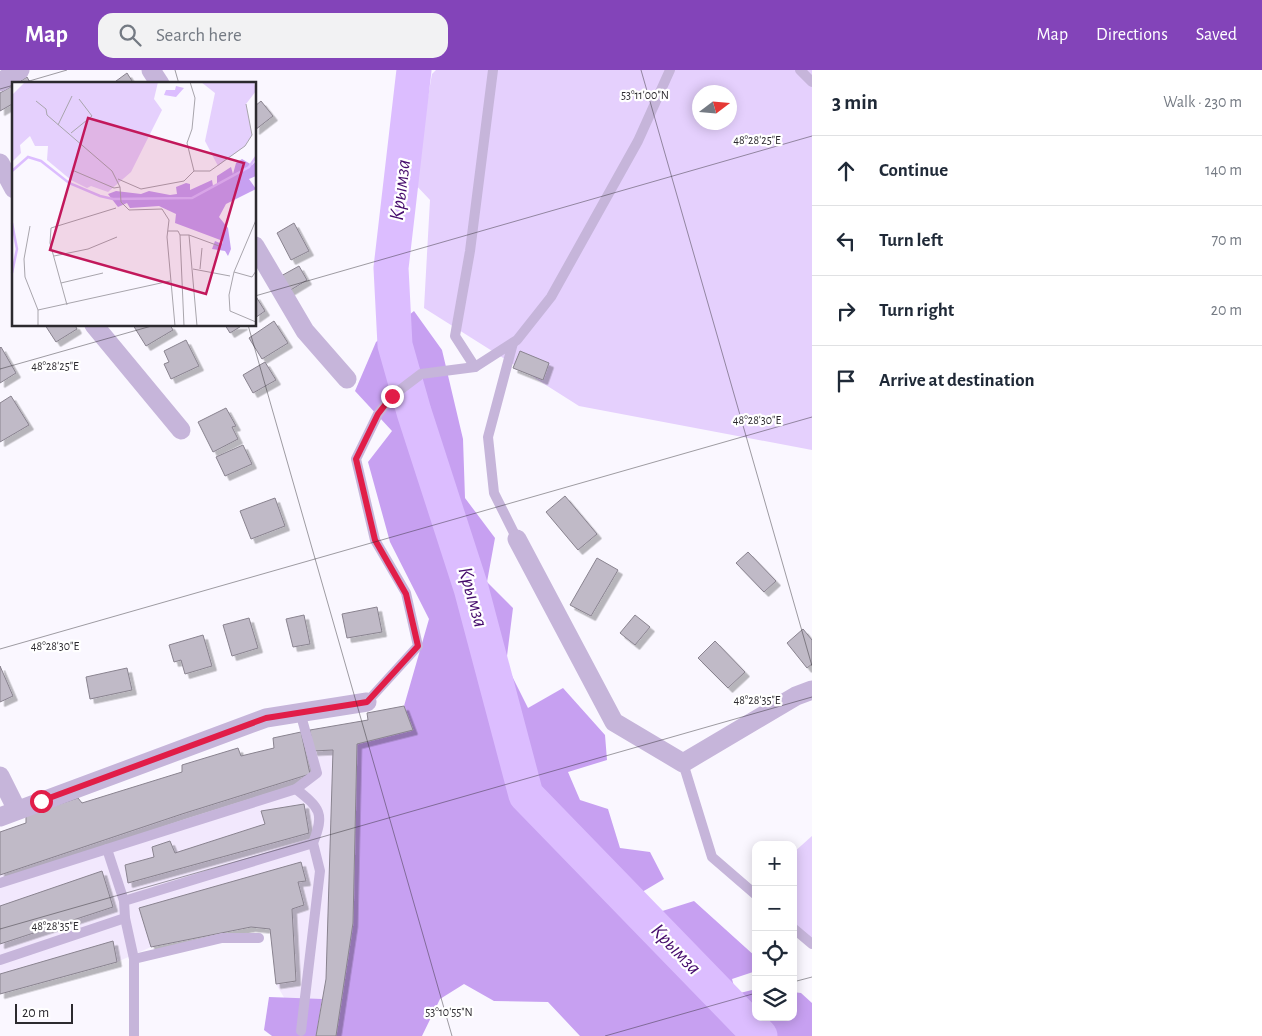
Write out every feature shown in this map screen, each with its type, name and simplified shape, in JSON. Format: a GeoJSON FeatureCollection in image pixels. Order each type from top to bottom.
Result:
{"type":"FeatureCollection","features":[{"type":"Feature","properties":{"kind":"street"},"geometry":{"type":"LineString","coordinates":[[0,82],[20,70]]}},
{"type":"Feature","properties":{"kind":"street"},"geometry":{"type":"LineString","coordinates":[[151,70],[159,82]]}},
{"type":"Feature","properties":{"kind":"street"},"geometry":{"type":"LineString","coordinates":[[0,163],[12,184]]}},
{"type":"Feature","properties":{"kind":"street"},"geometry":{"type":"LineString","coordinates":[[256,248],[305,332],[347,379]]}},
{"type":"Feature","properties":{"kind":"street"},"geometry":{"type":"LineString","coordinates":[[95,326],[181,430]]}},
{"type":"Feature","properties":{"kind":"street"},"geometry":{"type":"LineString","coordinates":[[517,539],[614,722],[683,763],[796,696],[812,690]]}},
{"type":"Feature","properties":{"kind":"street"},"geometry":{"type":"LineString","coordinates":[[0,776],[8,814],[266,718],[367,702]]}},
{"type":"Feature","properties":{"kind":"lane"},"geometry":{"type":"LineString","coordinates":[[475,367],[455,336],[470,251],[493,70]]}},
{"type":"Feature","properties":{"kind":"lane"},"geometry":{"type":"LineString","coordinates":[[367,702],[418,646],[406,594],[375,540],[356,459],[378,414],[392,396],[421,374],[475,367],[513,343],[552,297],[638,142],[670,70]]}},
{"type":"Feature","properties":{"kind":"lane"},"geometry":{"type":"LineString","coordinates":[[800,70],[812,82]]}},
{"type":"Feature","properties":{"kind":"lane"},"geometry":{"type":"LineString","coordinates":[[513,343],[488,437],[494,493],[517,539]]}},
{"type":"Feature","properties":{"kind":"lane"},"geometry":{"type":"LineString","coordinates":[[0,883],[296,789],[317,773],[300,712]]}},
{"type":"Feature","properties":{"kind":"lane"},"geometry":{"type":"LineString","coordinates":[[683,763],[712,857],[752,892]]}},
{"type":"Feature","properties":{"kind":"lane"},"geometry":{"type":"LineString","coordinates":[[296,789],[315,804],[320,824],[313,843],[320,871],[301,1031]]}},
{"type":"Feature","properties":{"kind":"lane"},"geometry":{"type":"LineString","coordinates":[[124,901],[313,843]]}},
{"type":"Feature","properties":{"kind":"lane"},"geometry":{"type":"LineString","coordinates":[[107,849],[124,901],[125,918],[134,959],[134,1036]]}},
{"type":"Feature","properties":{"kind":"lane"},"geometry":{"type":"LineString","coordinates":[[0,960],[125,918]]}},
{"type":"Feature","properties":{"kind":"lane"},"geometry":{"type":"LineString","coordinates":[[797,931],[812,944]]}},
{"type":"Feature","properties":{"kind":"lane"},"geometry":{"type":"LineString","coordinates":[[134,959],[222,938],[259,938]]}},
{"type":"Feature","properties":{"kind":"shaded area"},"geometry":{"type":"Polygon","coordinates":[[[436,70],[812,70],[812,450],[579,406],[424,308],[430,200],[413,182],[432,74],[436,70]]]}},
{"type":"Feature","properties":{"kind":"shaded area"},"geometry":{"type":"Polygon","coordinates":[[[414,311],[442,350],[463,439],[465,498],[495,538],[487,582],[513,608],[506,664],[528,708],[563,688],[605,735],[607,760],[568,772],[580,800],[608,809],[620,848],[650,852],[664,879],[632,898],[637,919],[694,901],[752,953],[752,972],[732,979],[736,994],[752,990],[752,1021],[797,1021],[797,992],[801,993],[812,1003],[812,1036],[580,1036],[548,1002],[494,1001],[464,984],[440,999],[422,1036],[336,1036],[353,923],[357,744],[413,730],[404,706],[429,619],[390,542],[368,462],[392,431],[355,391],[376,342],[414,311]]]}},
{"type":"Feature","properties":{"kind":"shaded area"},"geometry":{"type":"Polygon","coordinates":[[[301,732],[345,739],[342,977],[318,1036],[307,1036],[276,984],[275,910],[151,947],[117,962],[0,989],[0,852],[267,766],[301,732]]]}},
{"type":"Feature","properties":{"kind":"shaded area"},"geometry":{"type":"Polygon","coordinates":[[[812,836],[812,944],[797,931],[797,849],[812,836]]]}},
{"type":"Feature","properties":{"kind":"shaded area"},"geometry":{"type":"Polygon","coordinates":[[[269,997],[322,999],[316,1036],[272,1036],[264,1030],[269,997]]]}},
{"type":"Feature","properties":{"kind":"building"},"geometry":{"type":"Polygon","coordinates":[[[127,73],[133,82],[115,82],[127,73]]]}},
{"type":"Feature","properties":{"kind":"building"},"geometry":{"type":"Polygon","coordinates":[[[27,77],[30,82],[19,82],[27,77]]]}},
{"type":"Feature","properties":{"kind":"building"},"geometry":{"type":"Polygon","coordinates":[[[12,86],[12,104],[0,111],[0,93],[12,86]]]}},
{"type":"Feature","properties":{"kind":"building"},"geometry":{"type":"Polygon","coordinates":[[[261,101],[273,116],[256,129],[256,105],[261,101]]]}},
{"type":"Feature","properties":{"kind":"building"},"geometry":{"type":"Polygon","coordinates":[[[294,223],[309,251],[291,260],[277,233],[294,223]]]}},
{"type":"Feature","properties":{"kind":"building"},"geometry":{"type":"Polygon","coordinates":[[[299,266],[307,280],[289,291],[281,276],[299,266]]]}},
{"type":"Feature","properties":{"kind":"building"},"geometry":{"type":"Polygon","coordinates":[[[256,297],[265,311],[256,317],[256,297]]]}},
{"type":"Feature","properties":{"kind":"building"},"geometry":{"type":"Polygon","coordinates":[[[274,321],[288,343],[262,359],[249,338],[274,321]]]}},
{"type":"Feature","properties":{"kind":"building"},"geometry":{"type":"Polygon","coordinates":[[[46,326],[76,326],[77,329],[56,342],[46,326]]]}},
{"type":"Feature","properties":{"kind":"building"},"geometry":{"type":"Polygon","coordinates":[[[134,326],[171,326],[173,330],[146,346],[134,326]]]}},
{"type":"Feature","properties":{"kind":"building"},"geometry":{"type":"Polygon","coordinates":[[[226,326],[241,326],[230,333],[226,326]]]}},
{"type":"Feature","properties":{"kind":"building"},"geometry":{"type":"Polygon","coordinates":[[[186,340],[199,366],[171,379],[164,364],[169,362],[164,351],[186,340]]]}},
{"type":"Feature","properties":{"kind":"building"},"geometry":{"type":"Polygon","coordinates":[[[0,348],[16,373],[0,383],[0,348]]]}},
{"type":"Feature","properties":{"kind":"building"},"geometry":{"type":"Polygon","coordinates":[[[520,351],[549,363],[543,380],[513,368],[520,351]]]}},
{"type":"Feature","properties":{"kind":"building"},"geometry":{"type":"Polygon","coordinates":[[[265,362],[276,380],[253,393],[243,375],[265,362]]]}},
{"type":"Feature","properties":{"kind":"building"},"geometry":{"type":"Polygon","coordinates":[[[11,396],[29,425],[0,442],[0,403],[11,396]]]}},
{"type":"Feature","properties":{"kind":"building"},"geometry":{"type":"Polygon","coordinates":[[[226,408],[236,426],[232,427],[238,439],[213,452],[198,422],[226,408]]]}},
{"type":"Feature","properties":{"kind":"building"},"geometry":{"type":"Polygon","coordinates":[[[243,445],[252,464],[225,476],[216,457],[243,445]]]}},
{"type":"Feature","properties":{"kind":"building"},"geometry":{"type":"Polygon","coordinates":[[[565,496],[597,534],[578,550],[546,512],[565,496]]]}},
{"type":"Feature","properties":{"kind":"building"},"geometry":{"type":"Polygon","coordinates":[[[275,498],[285,526],[251,539],[240,511],[275,498]]]}},
{"type":"Feature","properties":{"kind":"building"},"geometry":{"type":"Polygon","coordinates":[[[748,552],[776,581],[764,592],[736,563],[748,552]]]}},
{"type":"Feature","properties":{"kind":"building"},"geometry":{"type":"Polygon","coordinates":[[[597,558],[618,570],[591,616],[570,605],[597,558]]]}},
{"type":"Feature","properties":{"kind":"building"},"geometry":{"type":"Polygon","coordinates":[[[377,607],[382,632],[347,638],[342,614],[377,607]]]}},
{"type":"Feature","properties":{"kind":"building"},"geometry":{"type":"Polygon","coordinates":[[[304,615],[310,644],[293,647],[286,619],[304,615]]]}},
{"type":"Feature","properties":{"kind":"building"},"geometry":{"type":"Polygon","coordinates":[[[635,615],[650,627],[635,645],[620,633],[635,615]]]}},
{"type":"Feature","properties":{"kind":"building"},"geometry":{"type":"Polygon","coordinates":[[[249,618],[258,648],[232,656],[223,625],[249,618]]]}},
{"type":"Feature","properties":{"kind":"building"},"geometry":{"type":"Polygon","coordinates":[[[803,629],[812,640],[812,664],[807,668],[787,643],[803,629]]]}},
{"type":"Feature","properties":{"kind":"building"},"geometry":{"type":"Polygon","coordinates":[[[203,635],[212,666],[185,674],[181,660],[174,662],[169,645],[203,635]]]}},
{"type":"Feature","properties":{"kind":"building"},"geometry":{"type":"Polygon","coordinates":[[[715,641],[745,672],[728,688],[698,658],[715,641]]]}},
{"type":"Feature","properties":{"kind":"building"},"geometry":{"type":"Polygon","coordinates":[[[0,666],[13,696],[0,702],[0,666]]]}},
{"type":"Feature","properties":{"kind":"building"},"geometry":{"type":"Polygon","coordinates":[[[127,668],[132,690],[90,699],[86,677],[127,668]]]}},
{"type":"Feature","properties":{"kind":"building"},"geometry":{"type":"Polygon","coordinates":[[[404,706],[413,730],[357,744],[353,923],[336,1036],[316,1036],[326,979],[333,750],[313,751],[310,730],[368,720],[367,713],[404,706]]]}},
{"type":"Feature","properties":{"kind":"building"},"geometry":{"type":"Polygon","coordinates":[[[301,732],[310,774],[182,814],[0,875],[0,832],[26,823],[26,815],[78,798],[82,803],[182,772],[182,765],[238,748],[241,756],[274,748],[273,738],[301,732]]]}},
{"type":"Feature","properties":{"kind":"building"},"geometry":{"type":"Polygon","coordinates":[[[304,804],[309,833],[128,883],[125,865],[154,857],[152,847],[170,841],[175,853],[265,824],[261,811],[304,804]]]}},
{"type":"Feature","properties":{"kind":"building"},"geometry":{"type":"Polygon","coordinates":[[[301,862],[306,881],[298,882],[304,905],[292,909],[296,981],[276,984],[270,929],[251,927],[151,947],[139,908],[301,862]]]}},
{"type":"Feature","properties":{"kind":"building"},"geometry":{"type":"Polygon","coordinates":[[[102,871],[113,907],[0,944],[0,906],[102,871]]]}},
{"type":"Feature","properties":{"kind":"building"},"geometry":{"type":"Polygon","coordinates":[[[113,941],[117,962],[0,994],[0,974],[113,941]]]}},
{"type":"Feature","properties":{"kind":"waterway","name":"Крымза"},"geometry":{"type":"LineString","coordinates":[[414,70],[391,268],[395,345],[414,412],[471,588],[526,795],[760,1036]]}},
{"type":"Feature","properties":{"kind":"route"},"geometry":{"type":"LineString","coordinates":[[41,801],[266,718],[367,702],[418,646],[406,594],[375,540],[356,459],[378,414],[392,396]]}}]}
